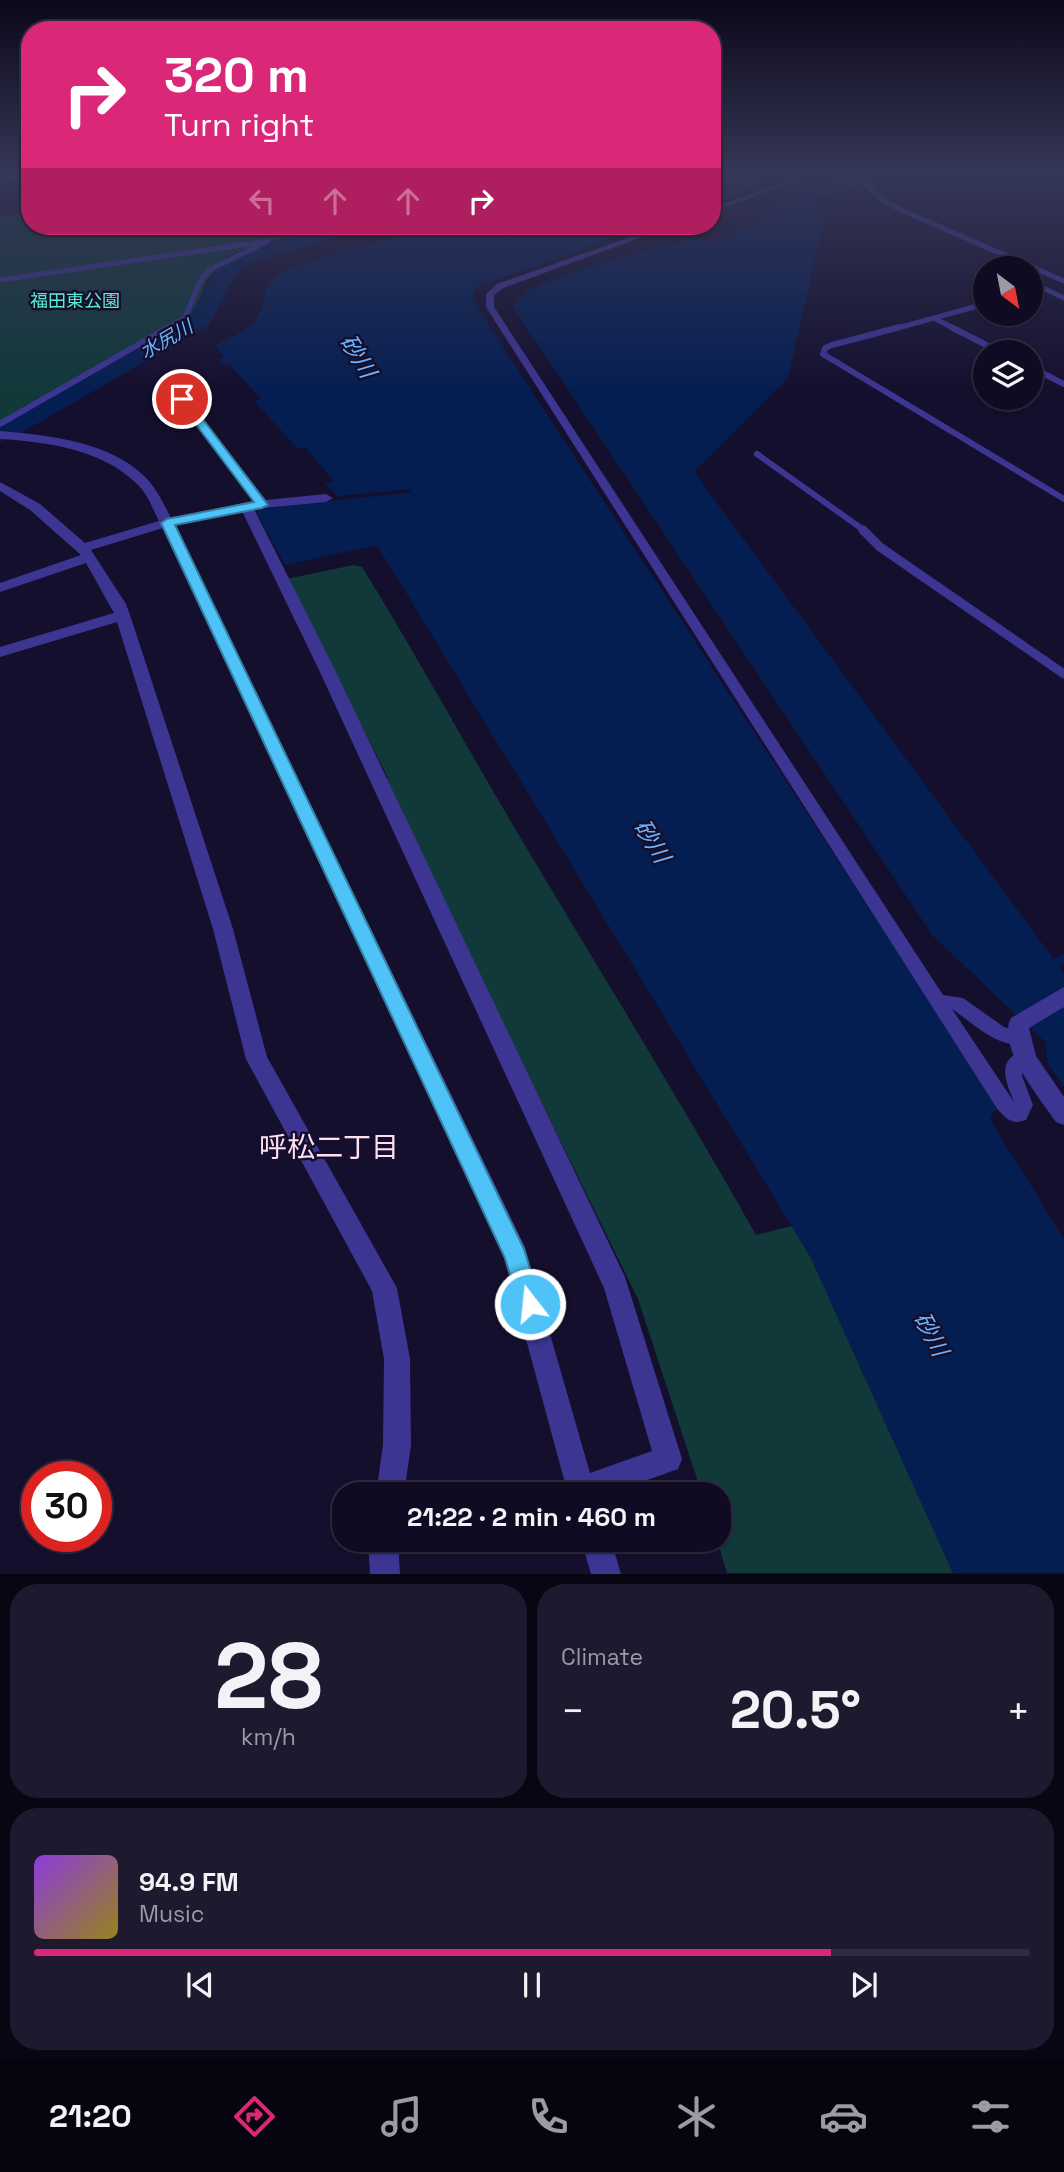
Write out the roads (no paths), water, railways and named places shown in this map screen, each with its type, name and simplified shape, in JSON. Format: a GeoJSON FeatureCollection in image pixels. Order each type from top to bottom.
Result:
{"type":"FeatureCollection","features":[{"type":"Feature","properties":{"kind":"street"},"geometry":{"type":"LineString","coordinates":[[614,245],[500,286],[490,294],[490,307],[1004,1104],[1015,1115],[1020,1114],[1024,1105],[1013,1076],[1021,1040],[1064,996]]}},
{"type":"Feature","properties":{"kind":"street"},"geometry":{"type":"LineString","coordinates":[[166,378],[254,505],[327,670],[615,1286],[668,1460],[609,1482]]}},
{"type":"Feature","properties":{"kind":"street"},"geometry":{"type":"LineString","coordinates":[[2,431],[68,445],[100,455],[122,466],[144,483],[167,523],[516,1256],[579,1482]]}},
{"type":"Feature","properties":{"kind":"street"},"geometry":{"type":"LineString","coordinates":[[0,486],[35,507],[86,553],[119,604],[223,929],[257,1059],[384,1288],[397,1359],[397,1445],[392,1482]]}},
{"type":"Feature","properties":{"kind":"street"},"geometry":{"type":"LineString","coordinates":[[0,588],[167,523],[254,505],[327,498]]}},
{"type":"Feature","properties":{"kind":"street"},"geometry":{"type":"LineString","coordinates":[[0,652],[123,615]]}},
{"type":"Feature","properties":{"kind":"street"},"geometry":{"type":"LineString","coordinates":[[938,1002],[957,1003],[999,1034],[1021,1040],[1064,1115]]}},
{"type":"Feature","properties":{"kind":"street"},"geometry":{"type":"LineString","coordinates":[[384,1552],[385,1573]]}},
{"type":"Feature","properties":{"kind":"street"},"geometry":{"type":"LineString","coordinates":[[600,1552],[606,1573]]}},
{"type":"Feature","properties":{"kind":"lane"},"geometry":{"type":"LineString","coordinates":[[0,280],[237,245]]}},
{"type":"Feature","properties":{"kind":"lane"},"geometry":{"type":"LineString","coordinates":[[2,431],[185,318],[190,311],[197,286],[212,267],[258,245]]}},
{"type":"Feature","properties":{"kind":"lane"},"geometry":{"type":"LineString","coordinates":[[983,245],[1064,281]]}},
{"type":"Feature","properties":{"kind":"lane"},"geometry":{"type":"LineString","coordinates":[[1043,288],[1064,298]]}},
{"type":"Feature","properties":{"kind":"lane"},"geometry":{"type":"LineString","coordinates":[[973,307],[832,345],[825,348],[823,354],[1064,499]]}},
{"type":"Feature","properties":{"kind":"lane"},"geometry":{"type":"LineString","coordinates":[[934,318],[977,340]]}},
{"type":"Feature","properties":{"kind":"lane"},"geometry":{"type":"LineString","coordinates":[[1043,373],[1064,384]]}},
{"type":"Feature","properties":{"kind":"lane"},"geometry":{"type":"LineString","coordinates":[[757,454],[869,534],[880,547],[1064,674]]}},
{"type":"Feature","properties":{"kind":"water","name":"砂川"},"geometry":{"type":"Polygon","coordinates":[[[367,245],[591,245],[486,283],[476,288],[472,299],[997,1105],[990,1120],[1064,1239],[1064,1573],[953,1573],[811,1258],[377,545],[285,565],[257,513],[261,509],[412,492],[410,489],[338,496],[325,484],[334,481],[306,448],[297,448],[255,402],[261,399],[229,364],[223,365],[218,360],[224,358],[215,345],[254,322],[262,308],[270,282],[285,269],[367,245]]]}},
{"type":"Feature","properties":{"kind":"water"},"geometry":{"type":"Polygon","coordinates":[[[669,245],[818,245],[788,378],[694,472],[1064,973],[1064,1087],[1048,1064],[1045,1042],[933,936],[513,307],[522,296],[540,285],[594,266],[669,245]]]}},
{"type":"Feature","properties":{"kind":"waterway","name":"水尻川"},"geometry":{"type":"LineString","coordinates":[[0,433],[200,320],[230,265],[245,256],[283,245]]}},
{"type":"Feature","properties":{"kind":"waterway"},"geometry":{"type":"LineString","coordinates":[[1049,966],[1064,958]]}},
{"type":"Feature","properties":{"kind":"district","name":"呼松二丁目"},"geometry":{"type":"Point","coordinates":[329,1147]}},
{"type":"Feature","properties":{"kind":"park label","name":"福田東公園"},"geometry":{"type":"Point","coordinates":[75,301]}}]}
